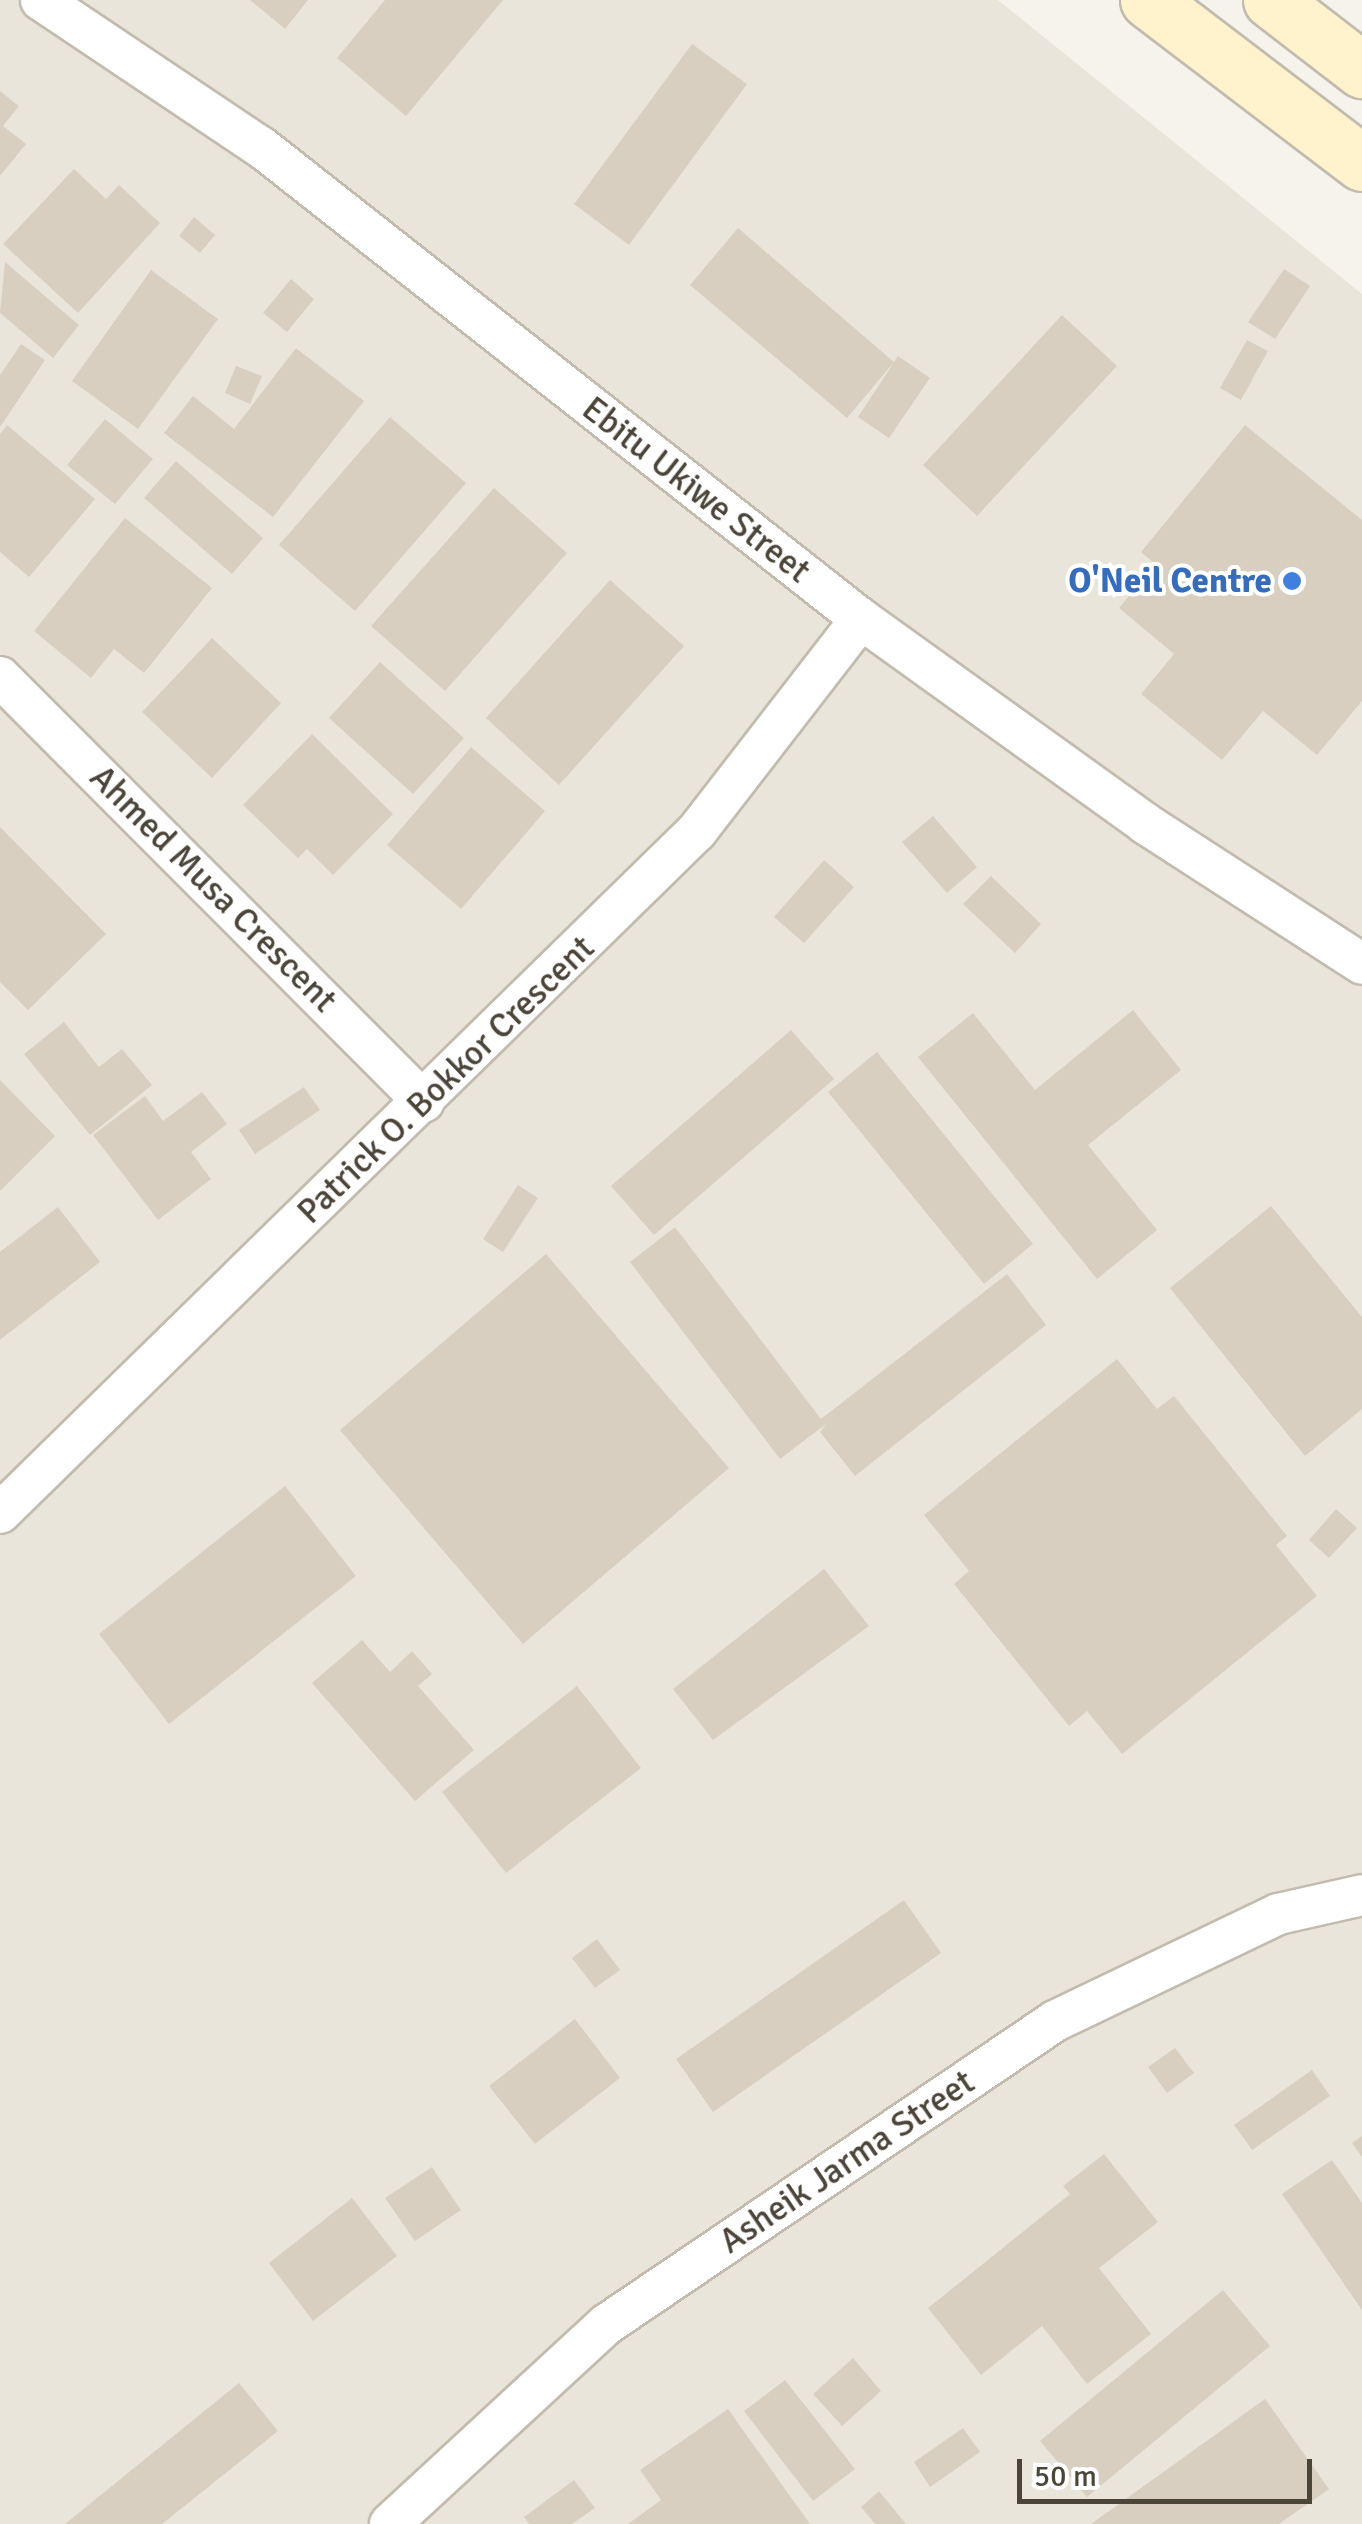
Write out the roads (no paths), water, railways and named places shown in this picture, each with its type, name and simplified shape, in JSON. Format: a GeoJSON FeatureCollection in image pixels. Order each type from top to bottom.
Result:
{"type":"FeatureCollection","features":[{"type":"Feature","properties":{"kind":"main road"},"geometry":{"type":"LineString","coordinates":[[1148,0],[1362,163]]}},
{"type":"Feature","properties":{"kind":"main road"},"geometry":{"type":"LineString","coordinates":[[1271,0],[1362,70]]}},
{"type":"Feature","properties":{"kind":"street","name":"Ebitu Ukiwe Street"},"geometry":{"type":"LineString","coordinates":[[41,0],[261,147],[861,619],[1146,824],[1362,964]]}},
{"type":"Feature","properties":{"kind":"street","name":"Patrick O. Bokkor Crescent"},"geometry":{"type":"LineString","coordinates":[[0,1513],[424,1102],[697,830],[861,619]]}},
{"type":"Feature","properties":{"kind":"street","name":"Ahmed Musa Crescent"},"geometry":{"type":"LineString","coordinates":[[0,677],[424,1102]]}},
{"type":"Feature","properties":{"kind":"street","name":"Asheik Jarma Street"},"geometry":{"type":"LineString","coordinates":[[390,2524],[607,2324],[1055,2021],[1278,1914],[1362,1895]]}},
{"type":"Feature","properties":{"kind":"place","name":"O'Neil Centre"},"geometry":{"type":"Point","coordinates":[1292,581]}}]}
